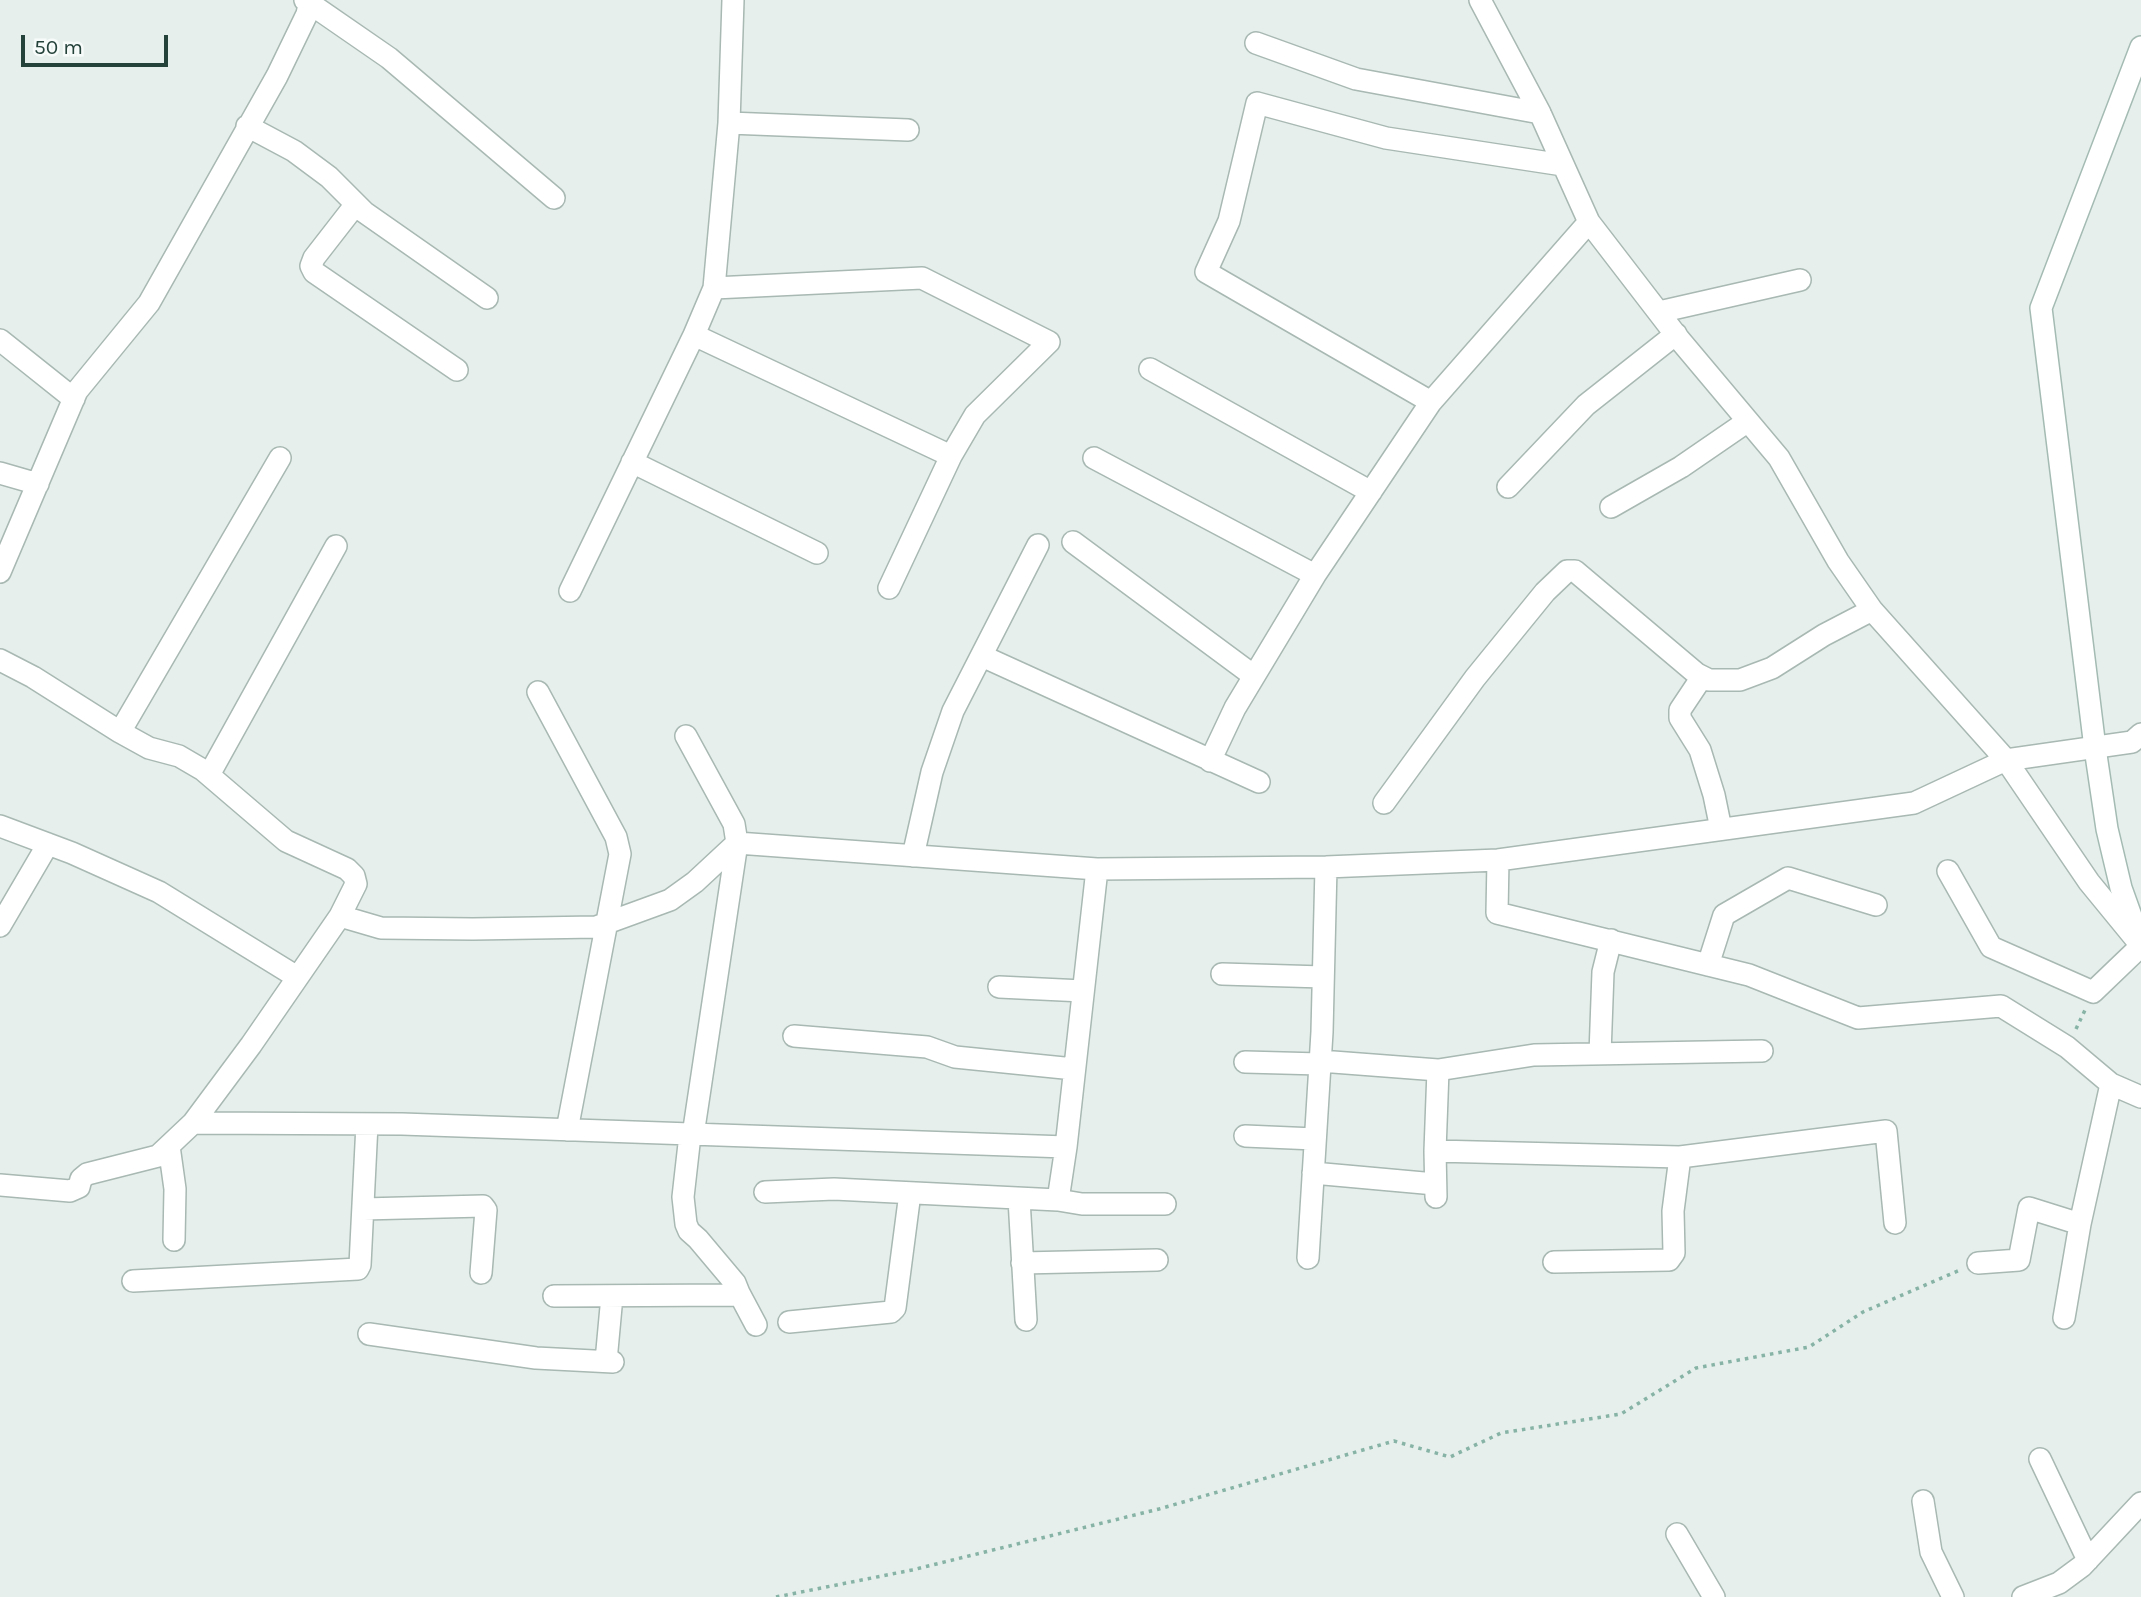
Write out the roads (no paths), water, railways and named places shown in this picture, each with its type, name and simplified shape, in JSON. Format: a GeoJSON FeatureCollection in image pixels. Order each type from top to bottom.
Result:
{"type":"FeatureCollection","features":[{"type":"Feature","properties":{"kind":"street"},"geometry":{"type":"LineString","coordinates":[[570,591],[694,335],[714,288],[729,123],[733,0]]}},
{"type":"Feature","properties":{"kind":"street"},"geometry":{"type":"LineString","coordinates":[[1480,0],[1540,113],[1588,222],[1779,458],[1838,561],[1871,610],[2006,760],[2089,882],[2141,945]]}},
{"type":"Feature","properties":{"kind":"street"},"geometry":{"type":"LineString","coordinates":[[0,572],[77,391],[149,303],[283,64],[307,15],[308,1]]}},
{"type":"Feature","properties":{"kind":"street"},"geometry":{"type":"LineString","coordinates":[[308,1],[389,58],[554,198]]}},
{"type":"Feature","properties":{"kind":"street"},"geometry":{"type":"LineString","coordinates":[[1256,43],[1356,79],[1540,113]]}},
{"type":"Feature","properties":{"kind":"street"},"geometry":{"type":"LineString","coordinates":[[2141,47],[2041,307],[2107,829],[2121,888],[2141,945]]}},
{"type":"Feature","properties":{"kind":"street"},"geometry":{"type":"LineString","coordinates":[[1431,402],[1206,272],[1229,221],[1257,103],[1386,138],[1563,165]]}},
{"type":"Feature","properties":{"kind":"street"},"geometry":{"type":"LineString","coordinates":[[729,123],[908,130]]}},
{"type":"Feature","properties":{"kind":"street"},"geometry":{"type":"LineString","coordinates":[[247,126],[294,151],[329,177],[356,204],[487,298]]}},
{"type":"Feature","properties":{"kind":"street"},"geometry":{"type":"LineString","coordinates":[[356,204],[314,258],[314,272],[457,370]]}},
{"type":"Feature","properties":{"kind":"street"},"geometry":{"type":"LineString","coordinates":[[1210,761],[1235,708],[1315,575],[1431,402],[1588,222]]}},
{"type":"Feature","properties":{"kind":"street"},"geometry":{"type":"LineString","coordinates":[[714,288],[922,278],[1049,342],[975,415],[951,456],[889,588]]}},
{"type":"Feature","properties":{"kind":"street"},"geometry":{"type":"LineString","coordinates":[[1659,312],[1800,280]]}},
{"type":"Feature","properties":{"kind":"street"},"geometry":{"type":"LineString","coordinates":[[1508,487],[1586,405],[1676,334]]}},
{"type":"Feature","properties":{"kind":"street"},"geometry":{"type":"LineString","coordinates":[[694,335],[951,456]]}},
{"type":"Feature","properties":{"kind":"street"},"geometry":{"type":"LineString","coordinates":[[0,340],[74,399]]}},
{"type":"Feature","properties":{"kind":"street"},"geometry":{"type":"LineString","coordinates":[[1150,369],[1371,492]]}},
{"type":"Feature","properties":{"kind":"street"},"geometry":{"type":"LineString","coordinates":[[1611,507],[1681,467],[1748,421]]}},
{"type":"Feature","properties":{"kind":"street"},"geometry":{"type":"LineString","coordinates":[[120,732],[280,458]]}},
{"type":"Feature","properties":{"kind":"street"},"geometry":{"type":"LineString","coordinates":[[1094,458],[1315,575]]}},
{"type":"Feature","properties":{"kind":"street"},"geometry":{"type":"LineString","coordinates":[[632,462],[817,554]]}},
{"type":"Feature","properties":{"kind":"street"},"geometry":{"type":"LineString","coordinates":[[0,473],[38,484]]}},
{"type":"Feature","properties":{"kind":"street"},"geometry":{"type":"LineString","coordinates":[[1073,542],[1254,676]]}},
{"type":"Feature","properties":{"kind":"street"},"geometry":{"type":"LineString","coordinates":[[913,856],[932,772],[953,711],[1038,545]]}},
{"type":"Feature","properties":{"kind":"street"},"geometry":{"type":"LineString","coordinates":[[209,775],[336,546]]}},
{"type":"Feature","properties":{"kind":"street"},"geometry":{"type":"LineString","coordinates":[[1384,803],[1475,678],[1545,592],[1567,571],[1575,571],[1709,680],[1740,680],[1772,668],[1824,635],[1871,610]]}},
{"type":"Feature","properties":{"kind":"street"},"geometry":{"type":"LineString","coordinates":[[982,656],[1259,782]]}},
{"type":"Feature","properties":{"kind":"street"},"geometry":{"type":"LineString","coordinates":[[0,660],[33,677],[149,748],[179,756],[209,775],[286,841],[347,869],[354,876],[356,884],[340,916],[192,1123],[158,1156],[87,1174],[81,1179],[79,1187],[70,1191],[0,1185]]}},
{"type":"Feature","properties":{"kind":"street"},"geometry":{"type":"LineString","coordinates":[[1702,677],[1680,710],[1680,718],[1700,750],[1721,828]]}},
{"type":"Feature","properties":{"kind":"street"},"geometry":{"type":"LineString","coordinates":[[538,692],[616,837],[620,854],[567,1130]]}},
{"type":"Feature","properties":{"kind":"street"},"geometry":{"type":"LineString","coordinates":[[340,916],[362,924],[397,928],[596,927],[670,900],[695,882],[737,843],[1097,869],[1326,867],[1498,860],[1913,803],[2006,760],[2132,743],[2141,734]]}},
{"type":"Feature","properties":{"kind":"street"},"geometry":{"type":"LineString","coordinates":[[686,736],[734,824],[737,843],[683,1197],[686,1224],[689,1231],[735,1283],[756,1325]]}},
{"type":"Feature","properties":{"kind":"street"},"geometry":{"type":"LineString","coordinates":[[0,827],[48,844],[159,892],[297,978]]}},
{"type":"Feature","properties":{"kind":"street"},"geometry":{"type":"LineString","coordinates":[[0,926],[48,844]]}},
{"type":"Feature","properties":{"kind":"street"},"geometry":{"type":"LineString","coordinates":[[1498,860],[1497,913],[1749,975],[1858,1018],[2001,1006],[2067,1047],[2110,1084],[2141,1097]]}},
{"type":"Feature","properties":{"kind":"street"},"geometry":{"type":"LineString","coordinates":[[1308,1258],[1320,1062],[1326,867]]}},
{"type":"Feature","properties":{"kind":"street"},"geometry":{"type":"LineString","coordinates":[[1058,1200],[1097,869]]}},
{"type":"Feature","properties":{"kind":"street"},"geometry":{"type":"LineString","coordinates":[[1948,871],[1991,947],[2093,992],[2141,945]]}},
{"type":"Feature","properties":{"kind":"street"},"geometry":{"type":"LineString","coordinates":[[1709,965],[1724,915],[1788,878],[1876,905]]}},
{"type":"Feature","properties":{"kind":"street"},"geometry":{"type":"LineString","coordinates":[[1600,1054],[1603,972],[1611,940]]}},
{"type":"Feature","properties":{"kind":"street"},"geometry":{"type":"LineString","coordinates":[[1222,974],[1323,977]]}},
{"type":"Feature","properties":{"kind":"street"},"geometry":{"type":"LineString","coordinates":[[999,987],[1083,991]]}},
{"type":"Feature","properties":{"kind":"street"},"geometry":{"type":"LineString","coordinates":[[794,1036],[927,1047],[955,1057],[1074,1069]]}},
{"type":"Feature","properties":{"kind":"street"},"geometry":{"type":"LineString","coordinates":[[1245,1062],[1320,1062],[1438,1070],[1534,1055],[1762,1051]]}},
{"type":"Feature","properties":{"kind":"street"},"geometry":{"type":"LineString","coordinates":[[1313,1173],[1435,1191],[1438,1070]]}},
{"type":"Feature","properties":{"kind":"street"},"geometry":{"type":"LineString","coordinates":[[2064,1318],[2080,1224],[2110,1084]]}},
{"type":"Feature","properties":{"kind":"street"},"geometry":{"type":"LineString","coordinates":[[192,1123],[367,1124],[1066,1147]]}},
{"type":"Feature","properties":{"kind":"street"},"geometry":{"type":"LineString","coordinates":[[133,1281],[358,1269],[367,1124]]}},
{"type":"Feature","properties":{"kind":"street"},"geometry":{"type":"LineString","coordinates":[[1435,1151],[1680,1157],[1886,1132],[1895,1223]]}},
{"type":"Feature","properties":{"kind":"street"},"geometry":{"type":"LineString","coordinates":[[1245,1136],[1315,1139]]}},
{"type":"Feature","properties":{"kind":"street"},"geometry":{"type":"LineString","coordinates":[[169,1146],[175,1189],[174,1240]]}},
{"type":"Feature","properties":{"kind":"street"},"geometry":{"type":"LineString","coordinates":[[1554,1262],[1669,1260],[1674,1253],[1673,1211],[1680,1157]]}},
{"type":"Feature","properties":{"kind":"street"},"geometry":{"type":"LineString","coordinates":[[765,1192],[834,1189],[1058,1200],[1082,1204],[1165,1204]]}},
{"type":"Feature","properties":{"kind":"street"},"geometry":{"type":"LineString","coordinates":[[789,1322],[891,1312],[895,1308],[910,1193]]}},
{"type":"Feature","properties":{"kind":"street"},"geometry":{"type":"LineString","coordinates":[[1019,1199],[1026,1320]]}},
{"type":"Feature","properties":{"kind":"street"},"geometry":{"type":"LineString","coordinates":[[363,1209],[483,1206],[486,1210],[481,1273]]}},
{"type":"Feature","properties":{"kind":"street"},"geometry":{"type":"LineString","coordinates":[[1978,1263],[2019,1260],[2029,1208],[2080,1224]]}},
{"type":"Feature","properties":{"kind":"street"},"geometry":{"type":"LineString","coordinates":[[1022,1262],[1157,1260]]}},
{"type":"Feature","properties":{"kind":"street"},"geometry":{"type":"LineString","coordinates":[[554,1296],[739,1293]]}},
{"type":"Feature","properties":{"kind":"street"},"geometry":{"type":"LineString","coordinates":[[369,1334],[536,1357],[610,1361],[612,1296]]}},
{"type":"Feature","properties":{"kind":"street"},"geometry":{"type":"LineString","coordinates":[[2040,1459],[2088,1560]]}},
{"type":"Feature","properties":{"kind":"street"},"geometry":{"type":"LineString","coordinates":[[1923,1501],[1931,1552],[1953,1597]]}},
{"type":"Feature","properties":{"kind":"street"},"geometry":{"type":"LineString","coordinates":[[2023,1597],[2063,1590],[2141,1503]]}},
{"type":"Feature","properties":{"kind":"street"},"geometry":{"type":"LineString","coordinates":[[1677,1534],[1714,1597]]}}]}
